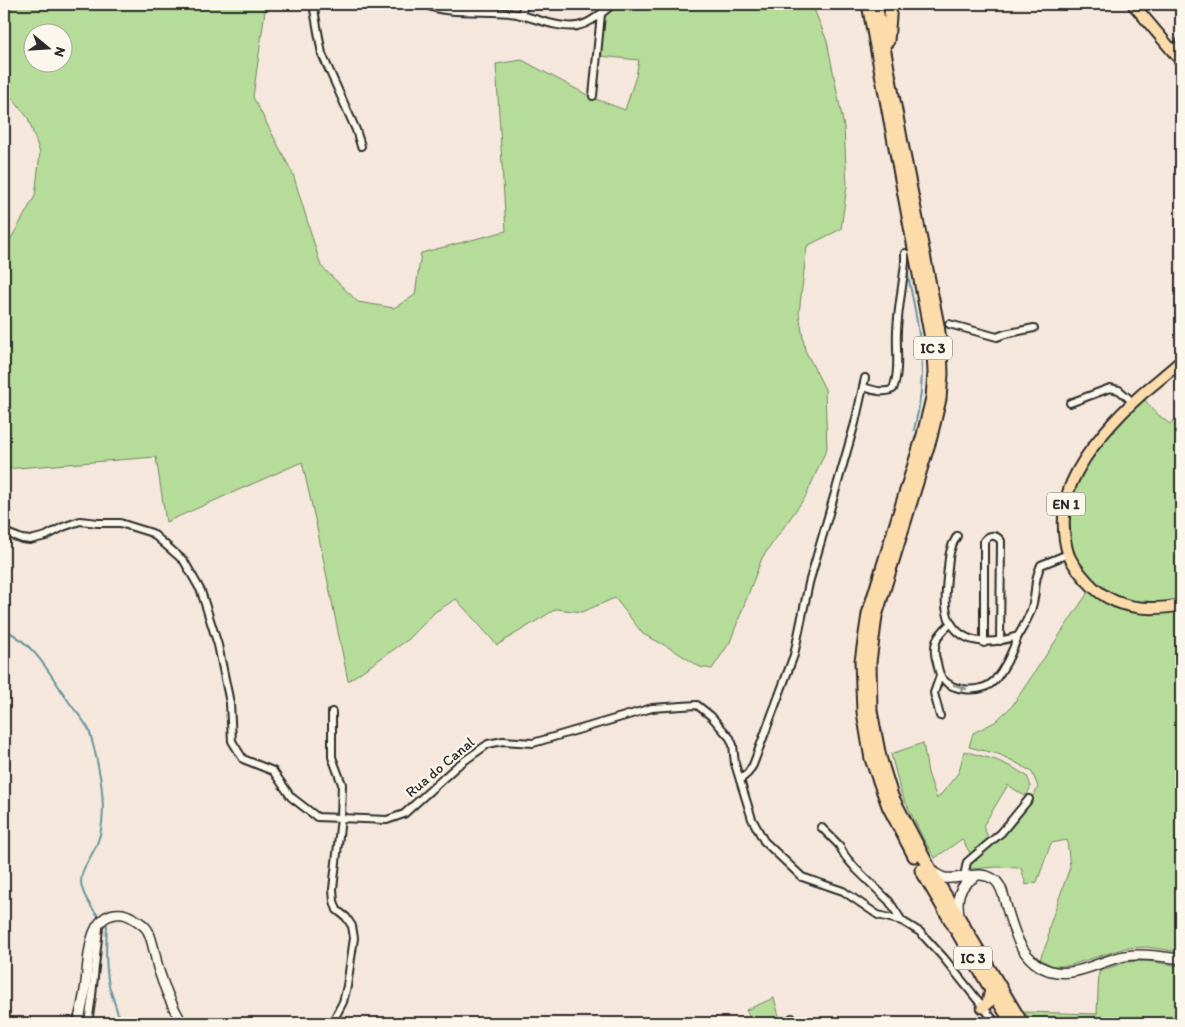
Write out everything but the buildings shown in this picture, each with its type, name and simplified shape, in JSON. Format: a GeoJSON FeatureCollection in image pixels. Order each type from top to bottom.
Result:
{"type":"FeatureCollection","features":[{"type":"Feature","properties":{"kind":"highway","name":"IC 3"},"geometry":{"type":"LineString","coordinates":[[870,4],[887,57],[938,325],[942,374],[940,399],[931,438],[876,616],[870,662],[871,711],[880,757],[892,796],[959,920],[1022,1023]]}},
{"type":"Feature","properties":{"kind":"highway","name":"IC 3"},"geometry":{"type":"LineString","coordinates":[[870,4],[930,326],[934,373],[932,398],[923,435],[868,614],[861,661],[863,712],[871,759],[891,814],[934,893],[1012,1023]]}},
{"type":"Feature","properties":{"kind":"highway"},"geometry":{"type":"LineString","coordinates":[[887,57],[891,4]]}},
{"type":"Feature","properties":{"kind":"highway"},"geometry":{"type":"LineString","coordinates":[[984,1010],[991,990]]}},
{"type":"Feature","properties":{"kind":"highway"},"geometry":{"type":"LineString","coordinates":[[984,1010],[1002,1008]]}},
{"type":"Feature","properties":{"kind":"main road"},"geometry":{"type":"LineString","coordinates":[[1133,4],[1181,62]]}},
{"type":"Feature","properties":{"kind":"main road","name":"EN 1"},"geometry":{"type":"LineString","coordinates":[[1181,361],[1134,402],[1103,435],[1072,482],[1064,516],[1068,554],[1087,581],[1099,593],[1111,600],[1141,608],[1158,609],[1181,606]]}},
{"type":"Feature","properties":{"kind":"street"},"geometry":{"type":"LineString","coordinates":[[313,4],[322,54],[356,130],[361,146]]}},
{"type":"Feature","properties":{"kind":"street"},"geometry":{"type":"LineString","coordinates":[[426,4],[456,11],[521,15],[569,27],[580,26],[613,4]]}},
{"type":"Feature","properties":{"kind":"street"},"geometry":{"type":"LineString","coordinates":[[521,15],[524,4]]}},
{"type":"Feature","properties":{"kind":"street"},"geometry":{"type":"LineString","coordinates":[[593,96],[600,14]]}},
{"type":"Feature","properties":{"kind":"street"},"geometry":{"type":"LineString","coordinates":[[1172,51],[1181,41]]}},
{"type":"Feature","properties":{"kind":"street"},"geometry":{"type":"LineString","coordinates":[[863,387],[877,391],[888,391],[893,389],[894,386],[897,369],[897,330],[905,254]]}},
{"type":"Feature","properties":{"kind":"street"},"geometry":{"type":"LineString","coordinates":[[949,324],[997,338],[1005,334],[1034,328]]}},
{"type":"Feature","properties":{"kind":"street"},"geometry":{"type":"LineString","coordinates":[[740,780],[753,765],[794,655],[809,583],[855,423],[865,378]]}},
{"type":"Feature","properties":{"kind":"street"},"geometry":{"type":"LineString","coordinates":[[1070,403],[1110,388],[1119,390],[1134,402]]}},
{"type":"Feature","properties":{"kind":"street","name":"Rua do Canal"},"geometry":{"type":"LineString","coordinates":[[4,532],[30,540],[46,536],[74,523],[86,521],[120,523],[152,534],[184,561],[201,591],[220,654],[230,703],[232,741],[243,759],[273,771],[292,797],[317,817],[387,820],[404,814],[457,766],[488,744],[504,741],[533,743],[652,708],[697,705],[711,716],[730,738],[733,745],[735,764],[752,819],[764,840],[802,877],[843,891],[878,915],[902,921],[920,932],[996,1023]]}},
{"type":"Feature","properties":{"kind":"street"},"geometry":{"type":"LineString","coordinates":[[984,643],[984,541],[987,536],[992,535],[998,537],[1001,541],[1000,641]]}},
{"type":"Feature","properties":{"kind":"street"},"geometry":{"type":"LineString","coordinates":[[957,536],[950,547],[945,598],[951,623],[960,633],[972,640],[984,643],[1018,636]]}},
{"type":"Feature","properties":{"kind":"street"},"geometry":{"type":"LineString","coordinates":[[951,623],[938,638],[934,646],[940,676],[962,689],[984,687],[994,682],[1013,650],[1018,636],[1028,619],[1033,603],[1035,578],[1041,565],[1068,554]]}},
{"type":"Feature","properties":{"kind":"street"},"geometry":{"type":"LineString","coordinates":[[940,676],[934,687],[940,716]]}},
{"type":"Feature","properties":{"kind":"street"},"geometry":{"type":"LineString","coordinates":[[332,712],[332,757],[342,784],[341,818],[333,889],[334,901],[337,910],[346,917],[352,926],[354,938],[343,1002],[332,1023]]}},
{"type":"Feature","properties":{"kind":"street"},"geometry":{"type":"LineString","coordinates":[[964,876],[967,862],[1001,833],[1029,799]]}},
{"type":"Feature","properties":{"kind":"street"},"geometry":{"type":"LineString","coordinates":[[821,827],[839,845],[856,869],[888,902],[902,921]]}},
{"type":"Feature","properties":{"kind":"street"},"geometry":{"type":"LineString","coordinates":[[931,871],[943,878],[976,876],[988,877],[997,882],[1002,890],[1019,945],[1032,961],[1050,970],[1071,972],[1126,956],[1147,955],[1181,959]]}},
{"type":"Feature","properties":{"kind":"street"},"geometry":{"type":"LineString","coordinates":[[959,920],[958,896],[962,887],[976,876]]}},
{"type":"Feature","properties":{"kind":"street"},"geometry":{"type":"LineString","coordinates":[[78,1023],[92,937],[106,918],[116,914],[124,914],[135,919],[147,930],[165,988],[182,1023]]}},
{"type":"Feature","properties":{"kind":"street"},"geometry":{"type":"LineString","coordinates":[[88,1023],[99,925]]}},
{"type":"Feature","properties":{"kind":"street"},"geometry":{"type":"LineString","coordinates":[[785,1023],[792,1018]]}},
{"type":"Feature","properties":{"kind":"green space"},"geometry":{"type":"Polygon","coordinates":[[[4,4],[266,4],[253,97],[293,174],[321,266],[358,302],[394,308],[415,295],[421,253],[506,231],[496,64],[522,60],[593,98],[625,110],[639,60],[600,56],[604,12],[615,4],[812,4],[827,41],[844,127],[847,186],[841,229],[807,246],[799,313],[805,350],[825,389],[827,448],[806,496],[762,558],[730,642],[712,669],[700,667],[643,634],[615,598],[582,612],[556,609],[497,645],[456,599],[435,612],[409,639],[348,681],[302,462],[166,522],[156,457],[4,469],[4,251],[35,196],[40,153],[28,118],[4,90],[4,4]]]}},
{"type":"Feature","properties":{"kind":"green space"},"geometry":{"type":"Polygon","coordinates":[[[1144,399],[1156,413],[1170,424],[1181,413],[1181,600],[1159,604],[1146,604],[1120,597],[1095,582],[1077,563],[1071,548],[1069,528],[1073,494],[1083,471],[1107,439],[1144,399]]]}},
{"type":"Feature","properties":{"kind":"green space"},"geometry":{"type":"Polygon","coordinates":[[[1089,591],[1099,599],[1120,610],[1157,614],[1181,611],[1181,952],[1147,947],[1125,948],[1068,966],[1052,966],[1040,959],[1048,940],[1049,927],[1070,867],[1067,840],[1051,843],[1037,882],[1026,885],[1021,868],[971,869],[969,863],[1016,819],[1032,799],[1038,787],[1032,772],[1015,762],[998,754],[969,747],[973,733],[995,722],[1012,706],[1089,591]]]}},
{"type":"Feature","properties":{"kind":"green space"},"geometry":{"type":"Polygon","coordinates":[[[923,743],[928,773],[937,799],[959,772],[964,751],[996,760],[1027,776],[1031,786],[1026,797],[1008,785],[983,826],[989,839],[971,855],[962,839],[935,858],[901,793],[891,754],[923,743]]]}},
{"type":"Feature","properties":{"kind":"green space"},"geometry":{"type":"Polygon","coordinates":[[[1147,961],[1181,966],[1181,1023],[1032,1023],[1025,1012],[1097,1014],[1099,971],[1127,962],[1147,961]]]}},
{"type":"Feature","properties":{"kind":"green space"},"geometry":{"type":"Polygon","coordinates":[[[774,998],[781,1023],[752,1023],[746,1010],[774,998]]]}},
{"type":"Feature","properties":{"kind":"waterway"},"geometry":{"type":"LineString","coordinates":[[907,270],[919,331],[922,368],[919,408],[914,430]]}},
{"type":"Feature","properties":{"kind":"waterway"},"geometry":{"type":"LineString","coordinates":[[4,629],[34,652],[90,732],[100,776],[103,813],[99,838],[81,878],[82,888],[87,901],[99,917]]}},
{"type":"Feature","properties":{"kind":"waterway"},"geometry":{"type":"LineString","coordinates":[[107,925],[106,955],[108,978],[120,1023]]}}]}
